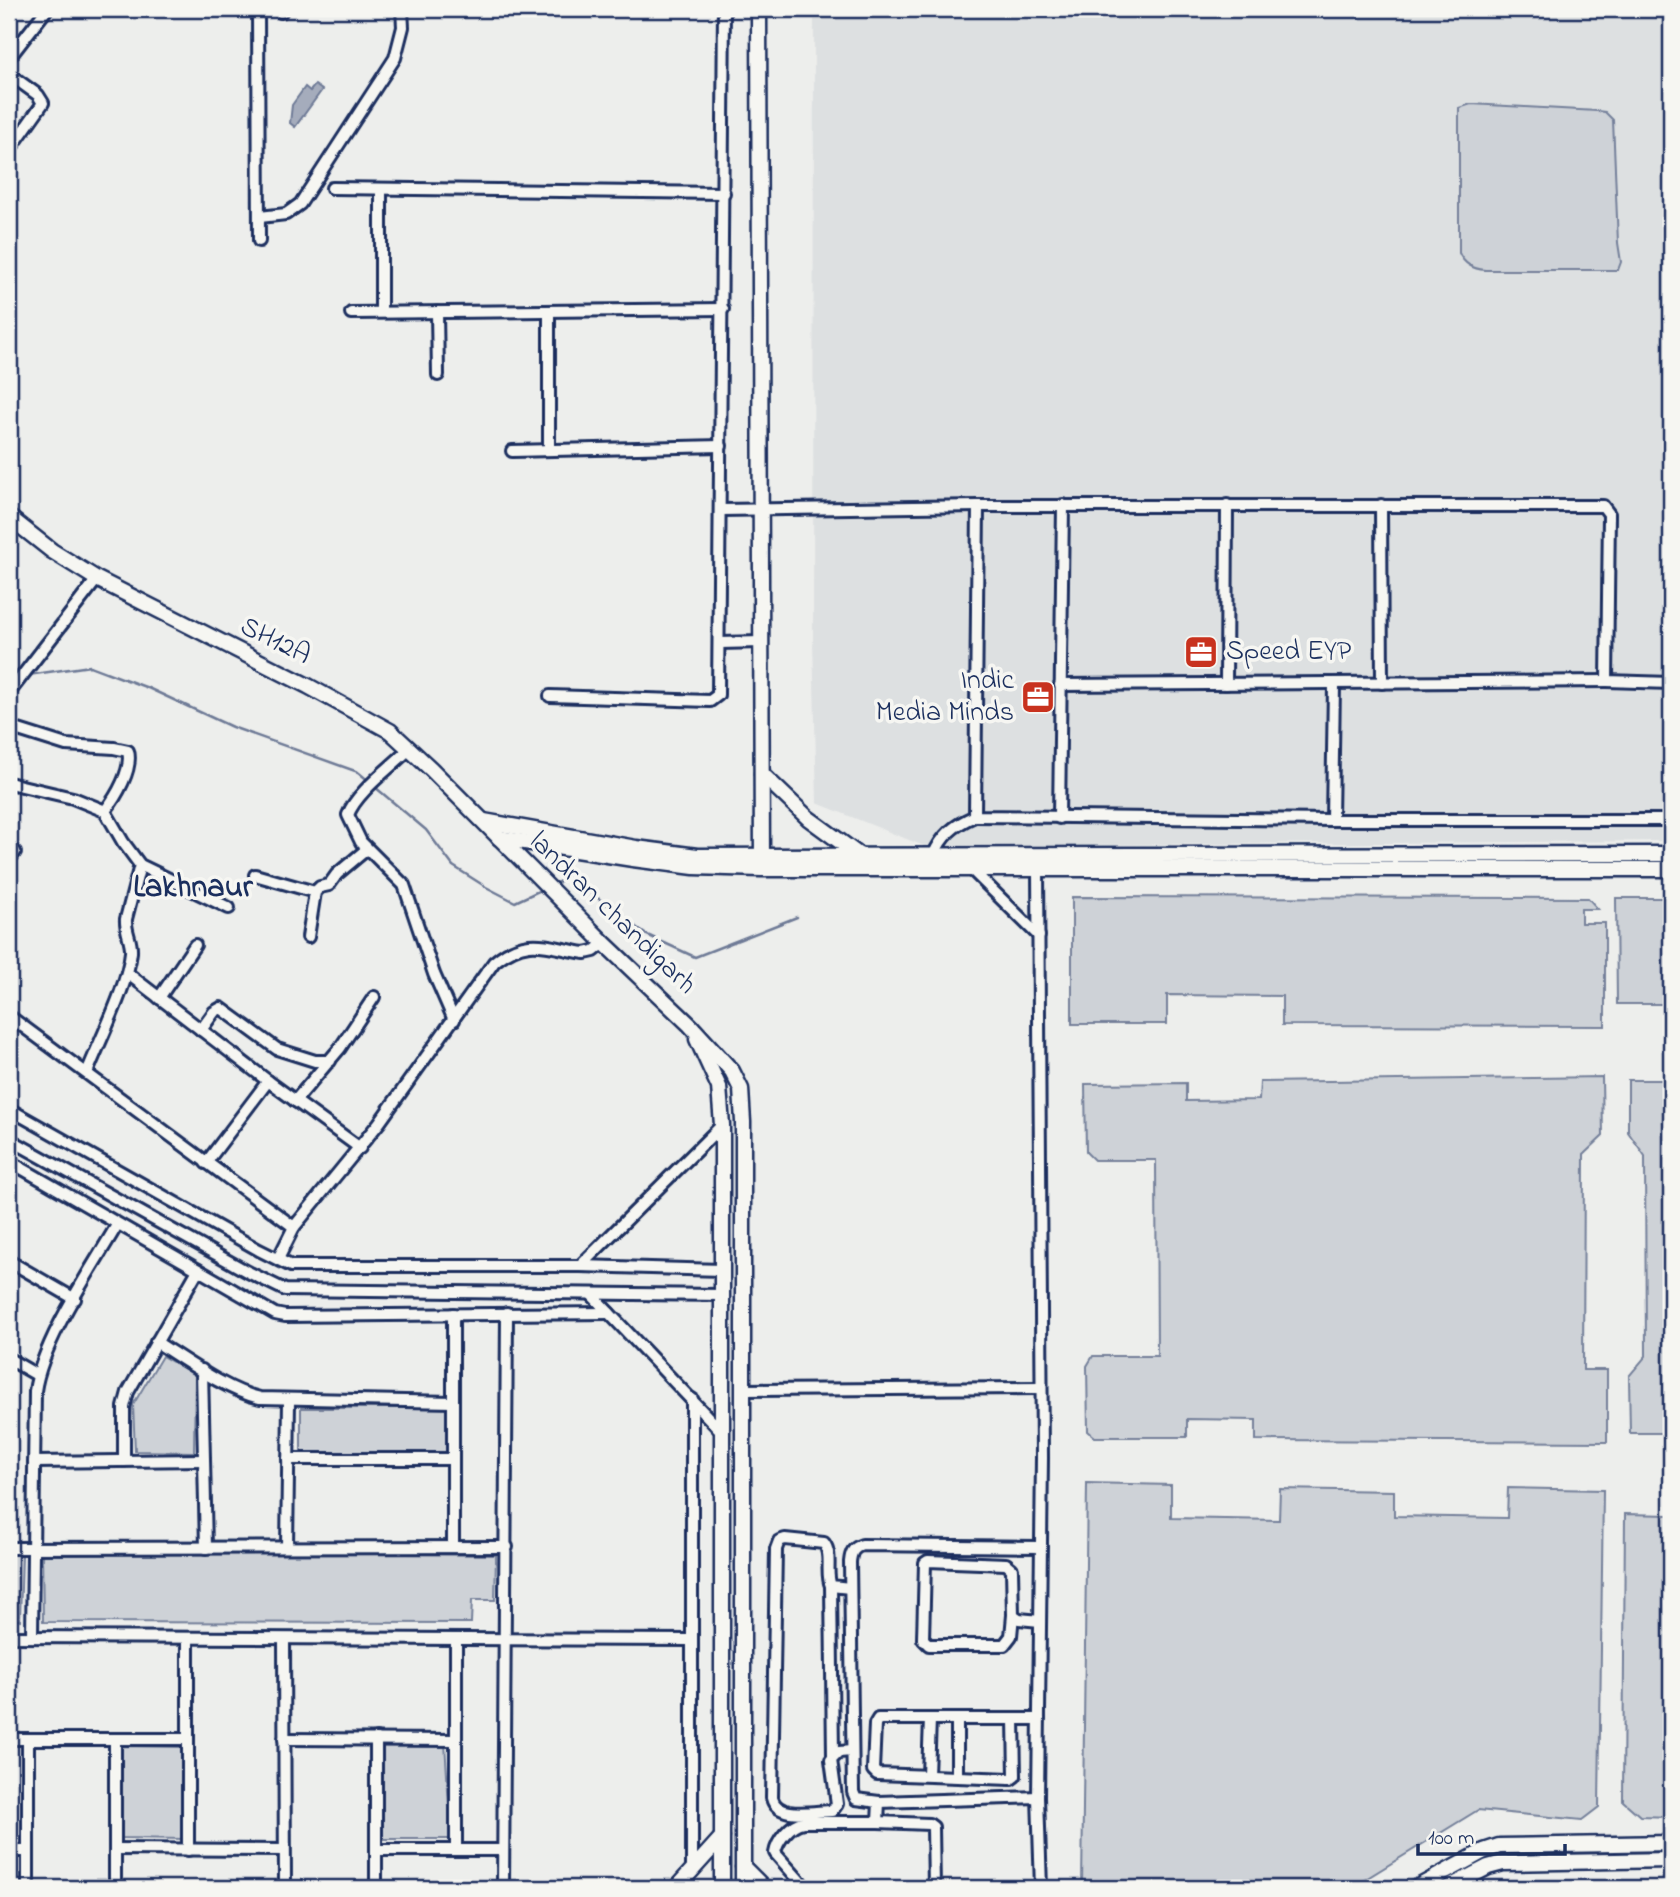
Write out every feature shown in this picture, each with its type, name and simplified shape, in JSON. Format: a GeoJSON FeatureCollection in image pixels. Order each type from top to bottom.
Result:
{"type":"FeatureCollection","features":[{"type":"Feature","properties":{"kind":"main road"},"geometry":{"type":"LineString","coordinates":[[759,9],[762,862]]}},
{"type":"Feature","properties":{"kind":"main road","name":"SH12A"},"geometry":{"type":"LineString","coordinates":[[9,517],[52,551],[97,579],[363,714],[390,731],[499,838]]}},
{"type":"Feature","properties":{"kind":"main road"},"geometry":{"type":"LineString","coordinates":[[762,774],[808,818],[861,856]]}},
{"type":"Feature","properties":{"kind":"main road"},"geometry":{"type":"LineString","coordinates":[[484,821],[697,856],[762,862],[971,869],[1038,863],[1671,854]]}},
{"type":"Feature","properties":{"kind":"main road"},"geometry":{"type":"LineString","coordinates":[[499,838],[695,867],[861,856],[933,856],[1038,863],[1671,869]]}},
{"type":"Feature","properties":{"kind":"main road","name":"landran chandigarh"},"geometry":{"type":"LineString","coordinates":[[499,838],[690,1025],[732,1071],[741,1089],[743,1888]]}},
{"type":"Feature","properties":{"kind":"main road"},"geometry":{"type":"LineString","coordinates":[[690,1025],[719,1087],[722,1125],[722,1888]]}},
{"type":"Feature","properties":{"kind":"main road"},"geometry":{"type":"LineString","coordinates":[[676,1888],[722,1837]]}},
{"type":"Feature","properties":{"kind":"main road"},"geometry":{"type":"LineString","coordinates":[[1416,1888],[1484,1851],[1499,1846],[1671,1843]]}},
{"type":"Feature","properties":{"kind":"main road"},"geometry":{"type":"LineString","coordinates":[[1448,1888],[1488,1867],[1503,1863],[1671,1860]]}},
{"type":"Feature","properties":{"kind":"main road"},"geometry":{"type":"LineString","coordinates":[[743,1867],[764,1888]]}},
{"type":"Feature","properties":{"kind":"street"},"geometry":{"type":"LineString","coordinates":[[9,58],[45,9]]}},
{"type":"Feature","properties":{"kind":"street"},"geometry":{"type":"LineString","coordinates":[[258,9],[259,240]]}},
{"type":"Feature","properties":{"kind":"street"},"geometry":{"type":"LineString","coordinates":[[260,217],[286,214],[300,204],[395,58],[403,27],[402,9]]}},
{"type":"Feature","properties":{"kind":"street"},"geometry":{"type":"LineString","coordinates":[[550,696],[714,701],[719,690],[724,9]]}},
{"type":"Feature","properties":{"kind":"street"},"geometry":{"type":"LineString","coordinates":[[9,74],[43,103],[9,150]]}},
{"type":"Feature","properties":{"kind":"street"},"geometry":{"type":"LineString","coordinates":[[332,188],[724,193]]}},
{"type":"Feature","properties":{"kind":"street"},"geometry":{"type":"LineString","coordinates":[[381,189],[381,312]]}},
{"type":"Feature","properties":{"kind":"street"},"geometry":{"type":"LineString","coordinates":[[351,313],[723,309]]}},
{"type":"Feature","properties":{"kind":"street"},"geometry":{"type":"LineString","coordinates":[[549,311],[549,450]]}},
{"type":"Feature","properties":{"kind":"street"},"geometry":{"type":"LineString","coordinates":[[437,312],[438,375]]}},
{"type":"Feature","properties":{"kind":"street"},"geometry":{"type":"LineString","coordinates":[[512,451],[721,446]]}},
{"type":"Feature","properties":{"kind":"street"},"geometry":{"type":"LineString","coordinates":[[721,510],[1063,505],[1598,505],[1607,508],[1609,514],[1607,681]]}},
{"type":"Feature","properties":{"kind":"street"},"geometry":{"type":"LineString","coordinates":[[1059,818],[1063,505]]}},
{"type":"Feature","properties":{"kind":"street"},"geometry":{"type":"LineString","coordinates":[[1226,684],[1227,505]]}},
{"type":"Feature","properties":{"kind":"street"},"geometry":{"type":"LineString","coordinates":[[1381,505],[1382,683]]}},
{"type":"Feature","properties":{"kind":"street"},"geometry":{"type":"LineString","coordinates":[[975,816],[978,506]]}},
{"type":"Feature","properties":{"kind":"street"},"geometry":{"type":"LineString","coordinates":[[9,693],[97,579]]}},
{"type":"Feature","properties":{"kind":"street"},"geometry":{"type":"LineString","coordinates":[[720,643],[761,642]]}},
{"type":"Feature","properties":{"kind":"street"},"geometry":{"type":"LineString","coordinates":[[1060,685],[1671,682]]}},
{"type":"Feature","properties":{"kind":"street"},"geometry":{"type":"LineString","coordinates":[[1332,820],[1334,685]]}},
{"type":"Feature","properties":{"kind":"street"},"geometry":{"type":"LineString","coordinates":[[9,727],[66,745],[128,751],[129,757],[121,784],[105,811]]}},
{"type":"Feature","properties":{"kind":"street"},"geometry":{"type":"LineString","coordinates":[[410,748],[349,810],[348,815],[361,842],[404,885],[434,974],[454,1020]]}},
{"type":"Feature","properties":{"kind":"street"},"geometry":{"type":"LineString","coordinates":[[9,783],[73,798],[105,811],[123,842],[141,864],[229,908]]}},
{"type":"Feature","properties":{"kind":"street"},"geometry":{"type":"LineString","coordinates":[[933,856],[947,832],[958,823],[975,816],[1671,820]]}},
{"type":"Feature","properties":{"kind":"street"},"geometry":{"type":"LineString","coordinates":[[308,937],[315,892],[320,887],[329,885],[337,874],[367,849]]}},
{"type":"Feature","properties":{"kind":"street"},"geometry":{"type":"LineString","coordinates":[[1038,863],[1041,1388],[1038,1797],[1041,1888]]}},
{"type":"Feature","properties":{"kind":"street"},"geometry":{"type":"LineString","coordinates":[[87,1073],[127,973],[131,947],[126,919],[141,864]]}},
{"type":"Feature","properties":{"kind":"street"},"geometry":{"type":"LineString","coordinates":[[971,869],[1039,936]]}},
{"type":"Feature","properties":{"kind":"street"},"geometry":{"type":"LineString","coordinates":[[255,875],[315,892]]}},
{"type":"Feature","properties":{"kind":"street"},"geometry":{"type":"LineString","coordinates":[[278,1259],[294,1227],[360,1147],[494,962],[516,947],[531,943],[585,953],[594,951],[604,943]]}},
{"type":"Feature","properties":{"kind":"street"},"geometry":{"type":"LineString","coordinates":[[159,998],[195,945]]}},
{"type":"Feature","properties":{"kind":"street"},"geometry":{"type":"LineString","coordinates":[[127,973],[268,1081],[360,1147]]}},
{"type":"Feature","properties":{"kind":"street"},"geometry":{"type":"LineString","coordinates":[[295,1101],[330,1061],[374,997]]}},
{"type":"Feature","properties":{"kind":"street"},"geometry":{"type":"LineString","coordinates":[[201,1030],[220,1008],[277,1049],[315,1061],[330,1061]]}},
{"type":"Feature","properties":{"kind":"street"},"geometry":{"type":"LineString","coordinates":[[9,1016],[294,1227]]}},
{"type":"Feature","properties":{"kind":"street"},"geometry":{"type":"LineString","coordinates":[[206,1163],[268,1081]]}},
{"type":"Feature","properties":{"kind":"street"},"geometry":{"type":"LineString","coordinates":[[9,1109],[291,1266],[580,1266],[722,1270]]}},
{"type":"Feature","properties":{"kind":"street"},"geometry":{"type":"LineString","coordinates":[[580,1266],[722,1125]]}},
{"type":"Feature","properties":{"kind":"street"},"geometry":{"type":"LineString","coordinates":[[9,1139],[285,1290],[722,1295]]}},
{"type":"Feature","properties":{"kind":"street"},"geometry":{"type":"LineString","coordinates":[[35,1176],[48,1160]]}},
{"type":"Feature","properties":{"kind":"street"},"geometry":{"type":"LineString","coordinates":[[9,1161],[117,1225],[269,1310],[285,1316],[609,1313]]}},
{"type":"Feature","properties":{"kind":"street"},"geometry":{"type":"LineString","coordinates":[[32,1636],[37,1375],[75,1298],[117,1225]]}},
{"type":"Feature","properties":{"kind":"street"},"geometry":{"type":"LineString","coordinates":[[9,1261],[75,1298]]}},
{"type":"Feature","properties":{"kind":"street"},"geometry":{"type":"LineString","coordinates":[[124,1461],[125,1400],[198,1270]]}},
{"type":"Feature","properties":{"kind":"street"},"geometry":{"type":"LineString","coordinates":[[591,1294],[722,1432]]}},
{"type":"Feature","properties":{"kind":"street"},"geometry":{"type":"LineString","coordinates":[[503,1888],[507,1313]]}},
{"type":"Feature","properties":{"kind":"street"},"geometry":{"type":"LineString","coordinates":[[453,1314],[453,1547]]}},
{"type":"Feature","properties":{"kind":"street"},"geometry":{"type":"LineString","coordinates":[[156,1342],[252,1396],[289,1401],[453,1402]]}},
{"type":"Feature","properties":{"kind":"street"},"geometry":{"type":"LineString","coordinates":[[9,1359],[37,1375]]}},
{"type":"Feature","properties":{"kind":"street"},"geometry":{"type":"LineString","coordinates":[[202,1370],[206,1548]]}},
{"type":"Feature","properties":{"kind":"street"},"geometry":{"type":"LineString","coordinates":[[743,1390],[1041,1388]]}},
{"type":"Feature","properties":{"kind":"street"},"geometry":{"type":"LineString","coordinates":[[692,1399],[692,1870]]}},
{"type":"Feature","properties":{"kind":"street"},"geometry":{"type":"LineString","coordinates":[[287,1547],[289,1401]]}},
{"type":"Feature","properties":{"kind":"street"},"geometry":{"type":"LineString","coordinates":[[288,1459],[453,1459]]}},
{"type":"Feature","properties":{"kind":"street"},"geometry":{"type":"LineString","coordinates":[[34,1461],[204,1460]]}},
{"type":"Feature","properties":{"kind":"street"},"geometry":{"type":"LineString","coordinates":[[785,1539],[824,1543],[828,1549],[828,1581],[831,1586],[831,1760],[836,1809],[781,1811],[774,1806],[772,1798],[776,1549],[779,1541],[785,1539]]}},
{"type":"Feature","properties":{"kind":"street"},"geometry":{"type":"LineString","coordinates":[[1038,1797],[879,1802],[856,1799],[853,1792],[850,1588],[851,1553],[862,1545],[1041,1547]]}},
{"type":"Feature","properties":{"kind":"street"},"geometry":{"type":"LineString","coordinates":[[9,1548],[506,1547]]}},
{"type":"Feature","properties":{"kind":"street"},"geometry":{"type":"LineString","coordinates":[[925,1563],[1006,1564],[1012,1569],[1013,1615],[1011,1636],[1004,1645],[929,1645],[925,1642],[923,1627],[925,1563]]}},
{"type":"Feature","properties":{"kind":"street"},"geometry":{"type":"LineString","coordinates":[[831,1586],[850,1588]]}},
{"type":"Feature","properties":{"kind":"street"},"geometry":{"type":"LineString","coordinates":[[1013,1615],[1019,1619],[1040,1621]]}},
{"type":"Feature","properties":{"kind":"street"},"geometry":{"type":"LineString","coordinates":[[9,1637],[691,1640]]}},
{"type":"Feature","properties":{"kind":"street"},"geometry":{"type":"LineString","coordinates":[[187,1639],[188,1850]]}},
{"type":"Feature","properties":{"kind":"street"},"geometry":{"type":"LineString","coordinates":[[284,1639],[285,1888]]}},
{"type":"Feature","properties":{"kind":"street"},"geometry":{"type":"LineString","coordinates":[[456,1639],[456,1850]]}},
{"type":"Feature","properties":{"kind":"street"},"geometry":{"type":"LineString","coordinates":[[1014,1719],[1015,1776],[1011,1779],[877,1774],[873,1770],[875,1724],[878,1719],[1039,1718]]}},
{"type":"Feature","properties":{"kind":"street"},"geometry":{"type":"LineString","coordinates":[[929,1776],[930,1719]]}},
{"type":"Feature","properties":{"kind":"street"},"geometry":{"type":"LineString","coordinates":[[957,1719],[957,1776]]}},
{"type":"Feature","properties":{"kind":"street"},"geometry":{"type":"LineString","coordinates":[[9,1738],[188,1739]]}},
{"type":"Feature","properties":{"kind":"street"},"geometry":{"type":"LineString","coordinates":[[28,1739],[28,1888]]}},
{"type":"Feature","properties":{"kind":"street"},"geometry":{"type":"LineString","coordinates":[[115,1739],[115,1888]]}},
{"type":"Feature","properties":{"kind":"street"},"geometry":{"type":"LineString","coordinates":[[284,1739],[456,1740]]}},
{"type":"Feature","properties":{"kind":"street"},"geometry":{"type":"LineString","coordinates":[[376,1739],[376,1888]]}},
{"type":"Feature","properties":{"kind":"street"},"geometry":{"type":"LineString","coordinates":[[833,1756],[839,1752],[852,1751]]}},
{"type":"Feature","properties":{"kind":"street"},"geometry":{"type":"LineString","coordinates":[[878,1822],[879,1802]]}},
{"type":"Feature","properties":{"kind":"street"},"geometry":{"type":"LineString","coordinates":[[806,1888],[775,1853],[792,1826],[803,1822],[929,1824],[933,1827],[934,1888]]}},
{"type":"Feature","properties":{"kind":"street"},"geometry":{"type":"LineString","coordinates":[[115,1850],[284,1850]]}},
{"type":"Feature","properties":{"kind":"street"},"geometry":{"type":"LineString","coordinates":[[376,1850],[503,1850]]}},
{"type":"Feature","properties":{"kind":"street"},"geometry":{"type":"LineString","coordinates":[[9,1851],[28,1851]]}},
{"type":"Feature","properties":{"kind":"shaded area"},"geometry":{"type":"Polygon","coordinates":[[[814,9],[1671,9],[1671,841],[924,846],[817,803],[813,640],[814,9]]]}},
{"type":"Feature","properties":{"kind":"shaded area"},"geometry":{"type":"Polygon","coordinates":[[[1471,104],[1597,111],[1605,112],[1613,120],[1621,262],[1618,270],[1485,270],[1472,267],[1463,260],[1459,253],[1459,108],[1471,104]]]}},
{"type":"Feature","properties":{"kind":"shaded area"},"geometry":{"type":"Polygon","coordinates":[[[1072,897],[1588,898],[1598,909],[1581,909],[1581,923],[1605,923],[1605,1026],[1282,1025],[1282,996],[1167,995],[1167,1024],[1072,1024],[1072,897]]]}},
{"type":"Feature","properties":{"kind":"shaded area"},"geometry":{"type":"Polygon","coordinates":[[[1616,898],[1671,898],[1671,1004],[1617,1004],[1616,898]]]}},
{"type":"Feature","properties":{"kind":"shaded area"},"geometry":{"type":"Polygon","coordinates":[[[1602,1077],[1603,1136],[1584,1154],[1583,1370],[1607,1370],[1607,1442],[1256,1440],[1256,1420],[1187,1419],[1187,1437],[1095,1437],[1088,1431],[1087,1366],[1093,1356],[1157,1356],[1156,1160],[1094,1160],[1086,1152],[1085,1084],[1186,1083],[1186,1101],[1259,1100],[1260,1082],[1602,1077]]]}},
{"type":"Feature","properties":{"kind":"shaded area"},"geometry":{"type":"Polygon","coordinates":[[[1628,1080],[1671,1080],[1671,1433],[1630,1433],[1629,1376],[1646,1356],[1645,1156],[1628,1132],[1628,1080]]]}},
{"type":"Feature","properties":{"kind":"shaded area"},"geometry":{"type":"Polygon","coordinates":[[[162,1356],[195,1375],[194,1452],[135,1451],[133,1405],[162,1356]]]}},
{"type":"Feature","properties":{"kind":"shaded area"},"geometry":{"type":"Polygon","coordinates":[[[301,1408],[446,1408],[446,1454],[301,1453],[301,1408]]]}},
{"type":"Feature","properties":{"kind":"shaded area"},"geometry":{"type":"Polygon","coordinates":[[[1087,1483],[1171,1485],[1171,1518],[1279,1520],[1280,1489],[1394,1491],[1394,1516],[1507,1518],[1508,1488],[1603,1490],[1599,1807],[1582,1820],[1478,1810],[1351,1888],[1082,1888],[1087,1483]]]}},
{"type":"Feature","properties":{"kind":"shaded area"},"geometry":{"type":"Polygon","coordinates":[[[1625,1514],[1671,1515],[1671,1817],[1640,1816],[1623,1801],[1625,1514]]]}},
{"type":"Feature","properties":{"kind":"shaded area"},"geometry":{"type":"Polygon","coordinates":[[[42,1550],[496,1555],[495,1600],[472,1600],[471,1623],[43,1622],[42,1550]]]}},
{"type":"Feature","properties":{"kind":"shaded area"},"geometry":{"type":"Polygon","coordinates":[[[9,1555],[22,1555],[20,1620],[9,1621],[9,1555]]]}},
{"type":"Feature","properties":{"kind":"shaded area"},"geometry":{"type":"Polygon","coordinates":[[[445,1743],[451,1839],[380,1839],[378,1745],[445,1743]]]}},
{"type":"Feature","properties":{"kind":"shaded area"},"geometry":{"type":"Polygon","coordinates":[[[121,1746],[184,1747],[184,1839],[121,1838],[121,1746]]]}},
{"type":"Feature","properties":{"kind":"water"},"geometry":{"type":"Polygon","coordinates":[[[315,85],[322,90],[295,127],[290,123],[292,105],[305,87],[310,91],[315,85]]]}},
{"type":"Feature","properties":{"kind":"waterway"},"geometry":{"type":"LineString","coordinates":[[28,675],[90,666],[148,688],[232,727],[358,772],[370,782]]}},
{"type":"Feature","properties":{"kind":"waterway"},"geometry":{"type":"LineString","coordinates":[[9,677],[17,676]]}},
{"type":"Feature","properties":{"kind":"waterway"},"geometry":{"type":"LineString","coordinates":[[375,787],[426,830],[453,866],[486,887],[515,902],[543,889]]}},
{"type":"Feature","properties":{"kind":"waterway"},"geometry":{"type":"LineString","coordinates":[[552,885],[567,878],[645,934],[695,957],[797,917]]}},
{"type":"Feature","properties":{"kind":"place","name":"Speed EYP"},"geometry":{"type":"Point","coordinates":[1201,652]}},
{"type":"Feature","properties":{"kind":"place","name":"Indic Media Minds"},"geometry":{"type":"Point","coordinates":[1038,697]}},
{"type":"Feature","properties":{"kind":"district","name":"Lakhnaur"},"geometry":{"type":"Point","coordinates":[193,888]}}]}
